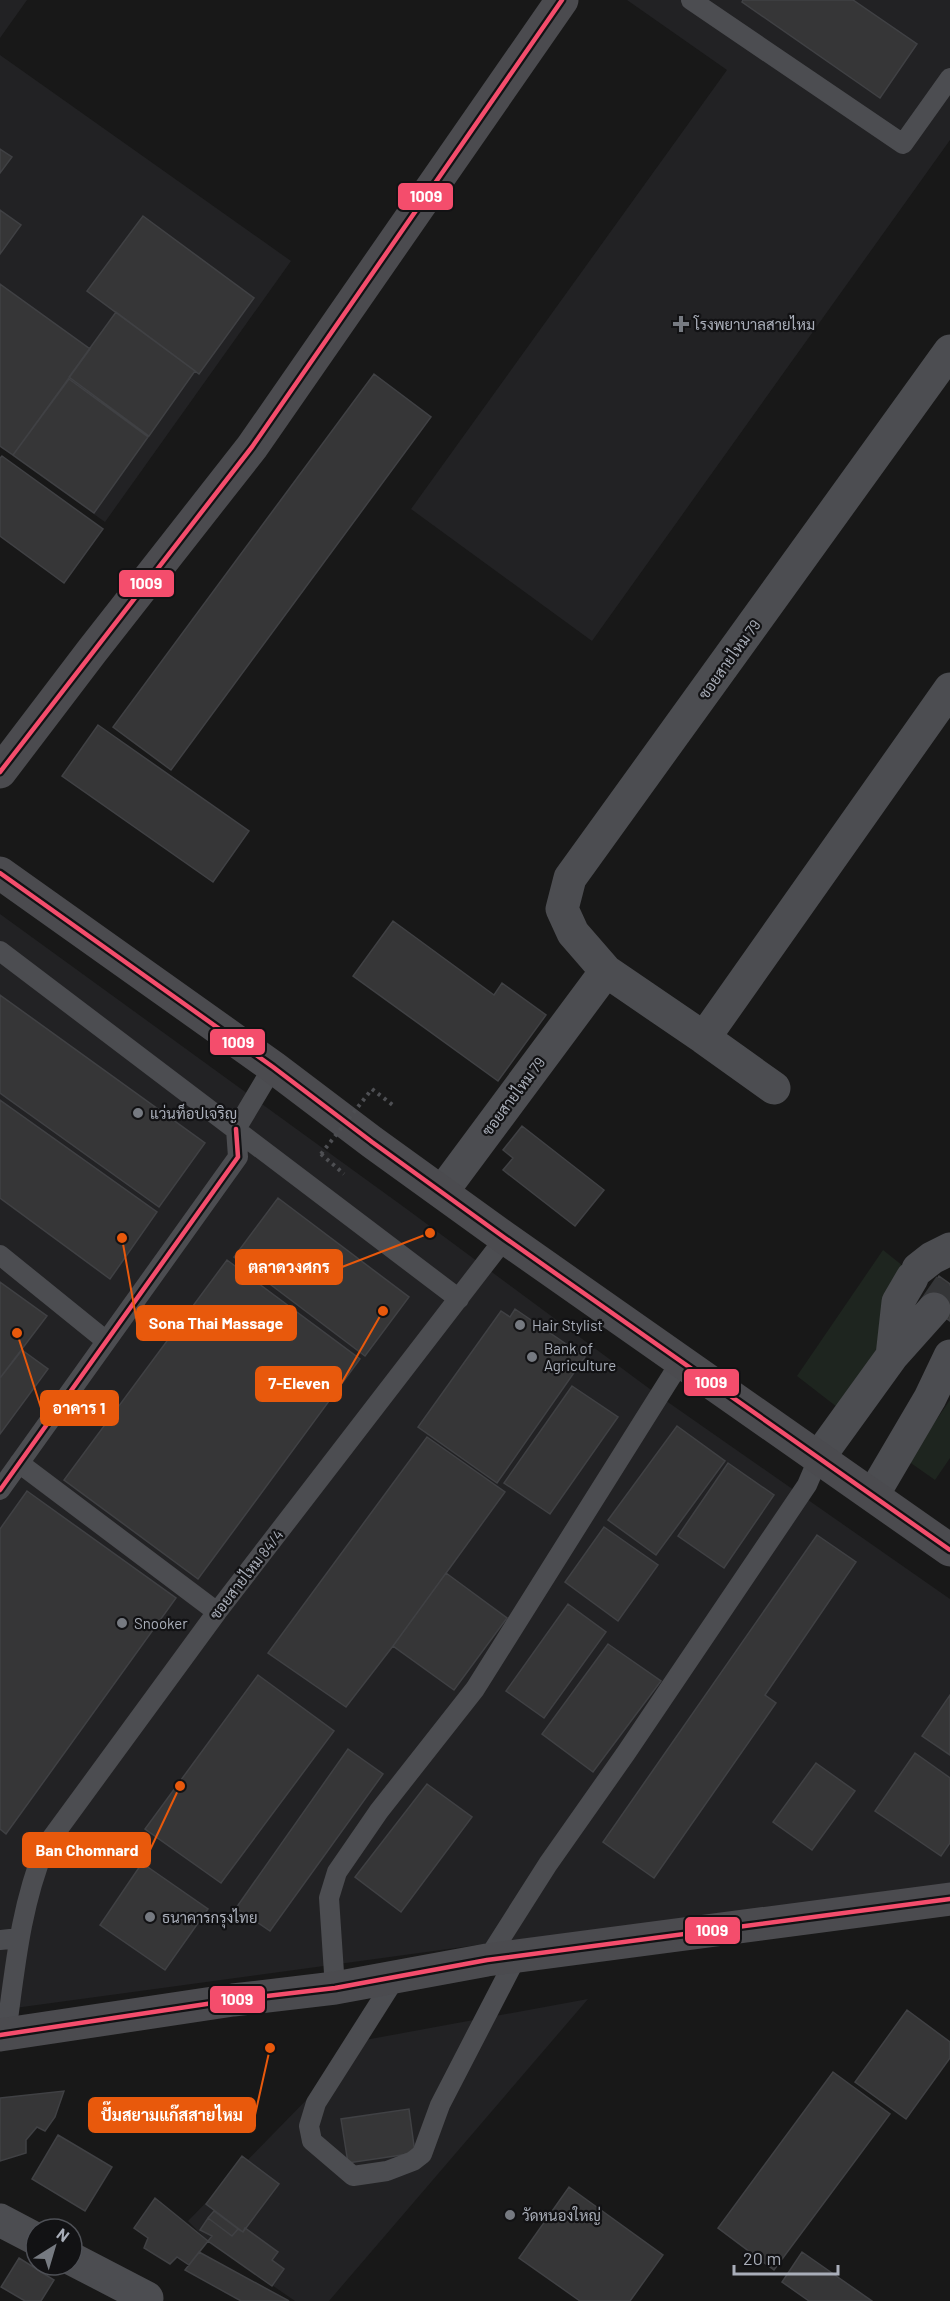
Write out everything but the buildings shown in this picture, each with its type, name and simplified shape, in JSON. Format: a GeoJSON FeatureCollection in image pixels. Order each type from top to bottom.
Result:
{"type":"FeatureCollection","features":[{"type":"Feature","properties":{"kind":"main road"},"geometry":{"type":"LineString","coordinates":[[0,772],[252,447],[562,0]]}},
{"type":"Feature","properties":{"kind":"main road"},"geometry":{"type":"LineString","coordinates":[[0,873],[273,1067],[505,1238],[950,1550]]}},
{"type":"Feature","properties":{"kind":"main road"},"geometry":{"type":"LineString","coordinates":[[3,2034],[233,2000],[335,1988],[502,1958],[950,1899]]}},
{"type":"Feature","properties":{"kind":"street","name":"ซอยสายไหม 79"},"geometry":{"type":"LineString","coordinates":[[774,1088],[606,971],[573,933],[562,909],[570,878],[950,351]]}},
{"type":"Feature","properties":{"kind":"street"},"geometry":{"type":"LineString","coordinates":[[704,1038],[950,689]]}},
{"type":"Feature","properties":{"kind":"street","name":"ซอยสายไหม 79"},"geometry":{"type":"LineString","coordinates":[[442,1192],[606,971]]}},
{"type":"Feature","properties":{"kind":"street"},"geometry":{"type":"LineString","coordinates":[[892,1356],[898,1302],[915,1273],[932,1258],[950,1249]]}},
{"type":"Feature","properties":{"kind":"street"},"geometry":{"type":"LineString","coordinates":[[819,1457],[892,1356],[934,1309]]}},
{"type":"Feature","properties":{"kind":"street"},"geometry":{"type":"LineString","coordinates":[[873,1495],[930,1398],[950,1356]]}},
{"type":"Feature","properties":{"kind":"street"},"geometry":{"type":"LineString","coordinates":[[0,2220],[24,2233]]}},
{"type":"Feature","properties":{"kind":"street"},"geometry":{"type":"LineString","coordinates":[[84,2265],[148,2300]]}},
{"type":"Feature","properties":{"kind":"lane"},"geometry":{"type":"LineString","coordinates":[[691,0],[903,144],[950,78]]}},
{"type":"Feature","properties":{"kind":"lane"},"geometry":{"type":"LineString","coordinates":[[0,951],[459,1299]]}},
{"type":"Feature","properties":{"kind":"lane"},"geometry":{"type":"LineString","coordinates":[[0,1490],[238,1157],[236,1129],[273,1067]]}},
{"type":"Feature","properties":{"kind":"lane","name":"ซอยสายไหม 84/4"},"geometry":{"type":"LineString","coordinates":[[3,2034],[10,1939],[45,1847],[217,1612],[505,1238]]}},
{"type":"Feature","properties":{"kind":"lane"},"geometry":{"type":"LineString","coordinates":[[0,1255],[105,1340]]}},
{"type":"Feature","properties":{"kind":"lane"},"geometry":{"type":"LineString","coordinates":[[335,1988],[329,1898],[337,1872],[379,1811],[475,1689],[681,1361]]}},
{"type":"Feature","properties":{"kind":"lane"},"geometry":{"type":"LineString","coordinates":[[396,1977],[316,2103],[309,2126],[312,2141],[353,2176],[387,2171],[413,2161],[422,2154],[440,2105],[502,1958],[548,1864],[807,1485],[819,1457]]}},
{"type":"Feature","properties":{"kind":"lane"},"geometry":{"type":"LineString","coordinates":[[19,1463],[217,1612]]}},
{"type":"Feature","properties":{"kind":"path"},"geometry":{"type":"LineString","coordinates":[[344,1174],[321,1154],[372,1089],[394,1106]]}},
{"type":"Feature","properties":{"kind":"shaded area"},"geometry":{"type":"Polygon","coordinates":[[[0,0],[27,0],[0,38],[0,0]]]}},
{"type":"Feature","properties":{"kind":"shaded area","name":"โรงพยาบาลสายไหม"},"geometry":{"type":"Polygon","coordinates":[[[627,0],[950,0],[950,140],[592,641],[411,509],[727,70],[627,0]]]}},
{"type":"Feature","properties":{"kind":"shaded area"},"geometry":{"type":"Polygon","coordinates":[[[0,55],[291,261],[105,522],[0,447],[0,55]]]}},
{"type":"Feature","properties":{"kind":"shaded area"},"geometry":{"type":"Polygon","coordinates":[[[0,914],[408,1210],[662,1398],[950,1599],[950,1892],[485,1944],[0,2010],[0,914]]]}},
{"type":"Feature","properties":{"kind":"shaded area"},"geometry":{"type":"Polygon","coordinates":[[[883,1250],[903,1266],[880,1342],[872,1359],[837,1407],[797,1376],[883,1250]]]}},
{"type":"Feature","properties":{"kind":"shaded area"},"geometry":{"type":"Polygon","coordinates":[[[950,1400],[950,1458],[935,1480],[908,1461],[950,1400]]]}},
{"type":"Feature","properties":{"kind":"shaded area"},"geometry":{"type":"Polygon","coordinates":[[[588,1999],[329,2301],[295,2301],[208,2241],[188,2221],[365,2040],[588,1999]]]}},
{"type":"Feature","properties":{"kind":"tunnel"},"geometry":{"type":"LineString","coordinates":[[934,1309],[950,1286]]}},
{"type":"Feature","properties":{"kind":"transit line","name":"1009"},"geometry":{"type":"LineString","coordinates":[[0,772],[252,447],[562,0]]}},
{"type":"Feature","properties":{"kind":"transit line","name":"1009"},"geometry":{"type":"LineString","coordinates":[[0,873],[273,1067],[505,1238],[950,1550]]}},
{"type":"Feature","properties":{"kind":"transit line","name":"1009"},"geometry":{"type":"LineString","coordinates":[[0,1490],[238,1157],[236,1129]]}},
{"type":"Feature","properties":{"kind":"transit line","name":"1009"},"geometry":{"type":"LineString","coordinates":[[0,2035],[233,2000],[335,1988],[487,1960],[950,1899]]}},
{"type":"Feature","properties":{"kind":"place","name":"โรงพยาบาลสายไหม"},"geometry":{"type":"Point","coordinates":[681,324]}},
{"type":"Feature","properties":{"kind":"place","name":"แว่นท็อปเจริญ"},"geometry":{"type":"Point","coordinates":[138,1113]}},
{"type":"Feature","properties":{"kind":"place","name":"ตลาดวงศกร"},"geometry":{"type":"Point","coordinates":[430,1233]}},
{"type":"Feature","properties":{"kind":"place","name":"Sona Thai Massage"},"geometry":{"type":"Point","coordinates":[122,1238]}},
{"type":"Feature","properties":{"kind":"place","name":"7-Eleven"},"geometry":{"type":"Point","coordinates":[383,1311]}},
{"type":"Feature","properties":{"kind":"place","name":"Hair Stylist"},"geometry":{"type":"Point","coordinates":[520,1325]}},
{"type":"Feature","properties":{"kind":"place","name":"อาคาร 1"},"geometry":{"type":"Point","coordinates":[17,1333]}},
{"type":"Feature","properties":{"kind":"place","name":"Bank of Agriculture"},"geometry":{"type":"Point","coordinates":[532,1357]}},
{"type":"Feature","properties":{"kind":"place","name":"Snooker"},"geometry":{"type":"Point","coordinates":[122,1623]}},
{"type":"Feature","properties":{"kind":"place","name":"Ban Chomnard"},"geometry":{"type":"Point","coordinates":[180,1786]}},
{"type":"Feature","properties":{"kind":"place","name":"ธนาคารกรุงไทย"},"geometry":{"type":"Point","coordinates":[150,1917]}},
{"type":"Feature","properties":{"kind":"place","name":"ปั๊มสยามแก๊สสายไหม"},"geometry":{"type":"Point","coordinates":[270,2048]}},
{"type":"Feature","properties":{"kind":"place","name":"วัดหนองใหญ่"},"geometry":{"type":"Point","coordinates":[510,2215]}}]}
